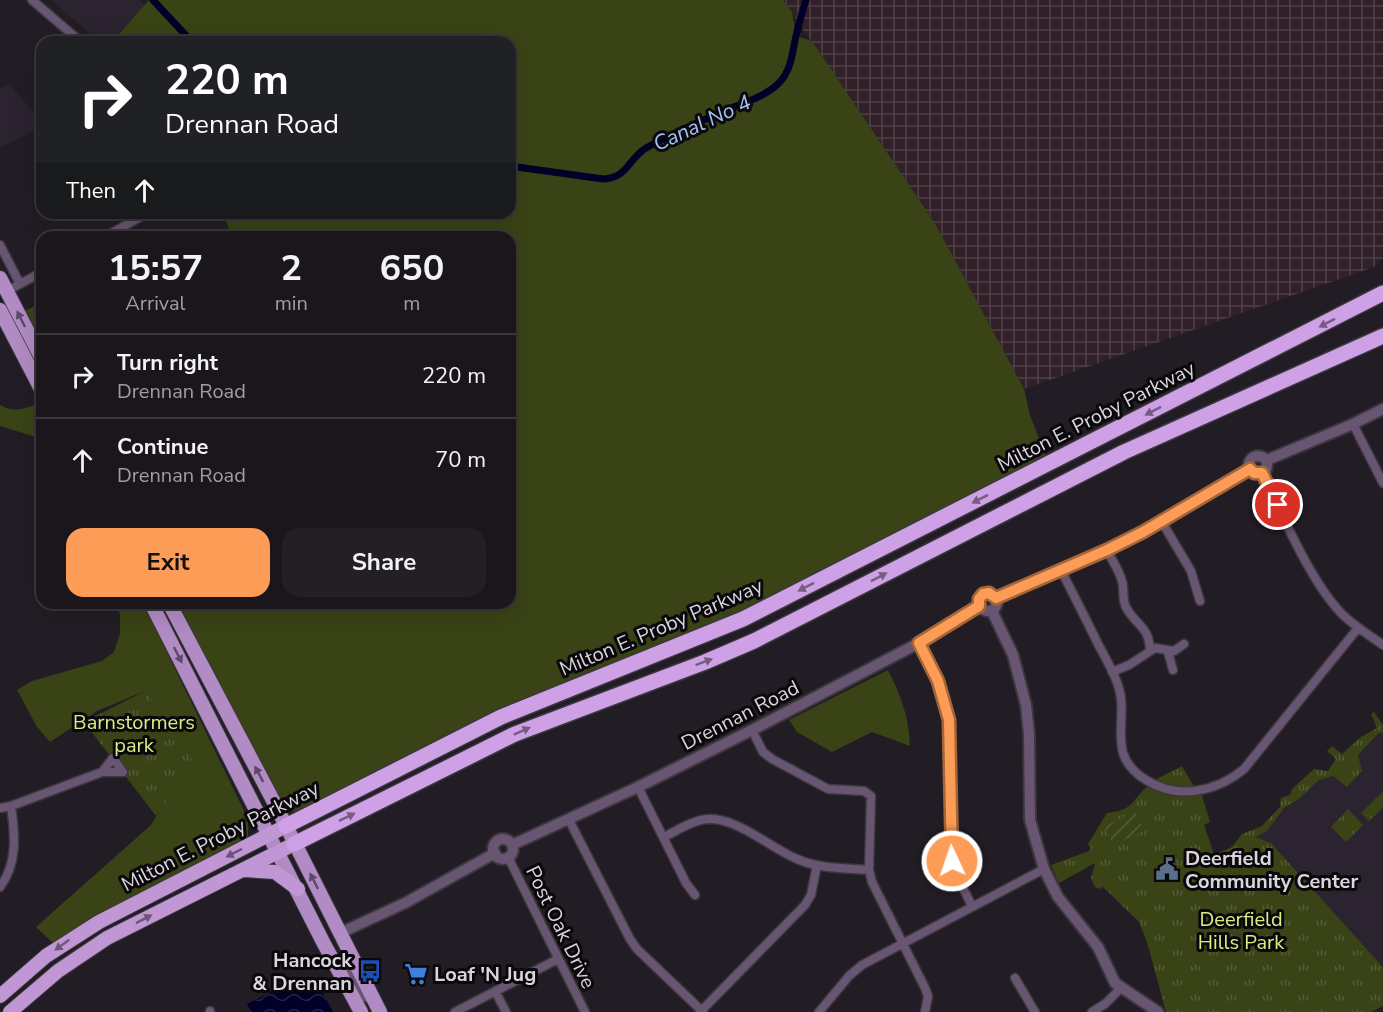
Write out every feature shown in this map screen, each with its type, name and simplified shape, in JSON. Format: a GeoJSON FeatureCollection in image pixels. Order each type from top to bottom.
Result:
{"type":"FeatureCollection","features":[{"type":"Feature","properties":{"kind":"highway","name":"Milton E. Proby Parkway"},"geometry":{"type":"LineString","coordinates":[[0,996],[46,956],[99,922],[286,826],[501,717],[743,619],[1382,295]]}},
{"type":"Feature","properties":{"kind":"highway","name":"Milton E. Proby Parkway"},"geometry":{"type":"LineString","coordinates":[[10,1012],[58,971],[107,938],[515,734],[705,662],[753,641],[1124,452],[1383,337]]}},
{"type":"Feature","properties":{"kind":"highway"},"geometry":{"type":"LineString","coordinates":[[242,870],[275,872],[298,889]]}},
{"type":"Feature","properties":{"kind":"main road"},"geometry":{"type":"LineString","coordinates":[[2,288],[36,348]]}},
{"type":"Feature","properties":{"kind":"main road"},"geometry":{"type":"LineString","coordinates":[[0,310],[36,379]]}},
{"type":"Feature","properties":{"kind":"main road"},"geometry":{"type":"LineString","coordinates":[[154,609],[361,1012]]}},
{"type":"Feature","properties":{"kind":"main road"},"geometry":{"type":"LineString","coordinates":[[172,609],[377,1006]]}},
{"type":"Feature","properties":{"kind":"street"},"geometry":{"type":"LineString","coordinates":[[32,0],[74,36]]}},
{"type":"Feature","properties":{"kind":"street"},"geometry":{"type":"LineString","coordinates":[[116,231],[136,219]]}},
{"type":"Feature","properties":{"kind":"street"},"geometry":{"type":"LineString","coordinates":[[0,245],[20,284]]}},
{"type":"Feature","properties":{"kind":"street"},"geometry":{"type":"LineString","coordinates":[[2,288],[20,284],[36,275]]}},
{"type":"Feature","properties":{"kind":"street"},"geometry":{"type":"LineString","coordinates":[[1267,460],[1383,409]]}},
{"type":"Feature","properties":{"kind":"street"},"geometry":{"type":"LineString","coordinates":[[1353,424],[1383,483]]}},
{"type":"Feature","properties":{"kind":"street"},"geometry":{"type":"LineString","coordinates":[[1259,455],[1267,460],[1266,469],[1262,473],[1254,473],[1250,469],[1249,463],[1252,457],[1259,455]]}},
{"type":"Feature","properties":{"kind":"street"},"geometry":{"type":"LineString","coordinates":[[996,598],[1107,550],[1161,522],[1250,469]]}},
{"type":"Feature","properties":{"kind":"street"},"geometry":{"type":"LineString","coordinates":[[1262,473],[1321,586],[1335,606],[1358,628],[1383,645]]}},
{"type":"Feature","properties":{"kind":"street"},"geometry":{"type":"LineString","coordinates":[[1161,522],[1191,571],[1200,601]]}},
{"type":"Feature","properties":{"kind":"street"},"geometry":{"type":"LineString","coordinates":[[1107,550],[1122,581],[1123,602],[1127,611],[1143,627],[1150,640],[1150,650]]}},
{"type":"Feature","properties":{"kind":"street"},"geometry":{"type":"LineString","coordinates":[[1061,570],[1112,672],[1121,696],[1122,747],[1129,765],[1142,778],[1164,790],[1187,792],[1201,789],[1226,782],[1244,769],[1358,628]]}},
{"type":"Feature","properties":{"kind":"street"},"geometry":{"type":"LineString","coordinates":[[989,593],[996,598],[997,604],[992,610],[983,610],[979,606],[979,599],[983,594],[989,593]]}},
{"type":"Feature","properties":{"kind":"street","name":"Drennan Road"},"geometry":{"type":"LineString","coordinates":[[512,845],[638,787],[752,730],[919,643],[979,606]]}},
{"type":"Feature","properties":{"kind":"street"},"geometry":{"type":"LineString","coordinates":[[992,610],[1013,655],[1024,693],[1029,734],[1030,820],[1044,869],[1058,897],[1098,947],[1111,976],[1121,988],[1158,1012]]}},
{"type":"Feature","properties":{"kind":"street"},"geometry":{"type":"LineString","coordinates":[[919,643],[938,681],[947,709],[950,739],[951,855],[954,870],[972,906]]}},
{"type":"Feature","properties":{"kind":"street"},"geometry":{"type":"LineString","coordinates":[[1112,672],[1136,661],[1150,650],[1161,648],[1168,652],[1174,651],[1184,644]]}},
{"type":"Feature","properties":{"kind":"street"},"geometry":{"type":"LineString","coordinates":[[1168,652],[1173,670]]}},
{"type":"Feature","properties":{"kind":"street"},"geometry":{"type":"LineString","coordinates":[[752,730],[763,752],[772,759],[828,789],[864,791],[871,796],[869,870],[876,893],[925,988],[928,996],[925,1012]]}},
{"type":"Feature","properties":{"kind":"street"},"geometry":{"type":"LineString","coordinates":[[0,808],[12,806],[102,772]]}},
{"type":"Feature","properties":{"kind":"street"},"geometry":{"type":"LineString","coordinates":[[864,791],[865,780]]}},
{"type":"Feature","properties":{"kind":"street"},"geometry":{"type":"LineString","coordinates":[[638,787],[686,883],[695,895]]}},
{"type":"Feature","properties":{"kind":"street"},"geometry":{"type":"LineString","coordinates":[[0,887],[14,857],[15,833],[12,806]]}},
{"type":"Feature","properties":{"kind":"street"},"geometry":{"type":"LineString","coordinates":[[664,837],[693,823],[719,819],[735,825],[797,859],[817,865],[869,870]]}},
{"type":"Feature","properties":{"kind":"street"},"geometry":{"type":"LineString","coordinates":[[569,820],[630,939],[637,949],[701,1012],[805,905],[811,895],[817,865]]}},
{"type":"Feature","properties":{"kind":"street"},"geometry":{"type":"LineString","coordinates":[[499,840],[508,840],[512,845],[512,853],[508,857],[499,858],[495,853],[494,844],[499,840]]}},
{"type":"Feature","properties":{"kind":"street"},"geometry":{"type":"LineString","coordinates":[[340,933],[405,903],[495,853]]}},
{"type":"Feature","properties":{"kind":"street","name":"Post Oak Drive"},"geometry":{"type":"LineString","coordinates":[[508,857],[585,1012]]}},
{"type":"Feature","properties":{"kind":"street"},"geometry":{"type":"LineString","coordinates":[[819,1012],[855,970],[1044,869]]}},
{"type":"Feature","properties":{"kind":"street"},"geometry":{"type":"LineString","coordinates":[[332,958],[343,964],[361,996],[377,1006]]}},
{"type":"Feature","properties":{"kind":"street"},"geometry":{"type":"LineString","coordinates":[[455,1012],[558,959]]}},
{"type":"Feature","properties":{"kind":"street"},"geometry":{"type":"LineString","coordinates":[[1015,978],[1035,1012]]}},
{"type":"Feature","properties":{"kind":"street"},"geometry":{"type":"LineString","coordinates":[[1092,1012],[1106,1004],[1121,988]]}},
{"type":"Feature","properties":{"kind":"street"},"geometry":{"type":"LineString","coordinates":[[495,991],[506,1012]]}},
{"type":"Feature","properties":{"kind":"shaded area"},"geometry":{"type":"Polygon","coordinates":[[[51,0],[139,0],[145,5],[117,36],[93,36],[51,0]]]}},
{"type":"Feature","properties":{"kind":"shaded area"},"geometry":{"type":"Polygon","coordinates":[[[783,0],[1383,0],[1383,258],[1374,267],[1024,389],[936,225],[783,0]]]}},
{"type":"Feature","properties":{"kind":"shaded area"},"geometry":{"type":"Polygon","coordinates":[[[9,84],[36,115],[36,129],[0,148],[0,88],[9,84]]]}},
{"type":"Feature","properties":{"kind":"shaded area"},"geometry":{"type":"Polygon","coordinates":[[[1383,732],[1383,967],[1271,843],[1256,837],[1267,831],[1285,807],[1299,799],[1319,780],[1333,776],[1347,787],[1362,771],[1358,755],[1378,734],[1383,732]]]}},
{"type":"Feature","properties":{"kind":"green space"},"geometry":{"type":"Polygon","coordinates":[[[149,0],[783,0],[792,12],[796,36],[812,41],[936,225],[1024,389],[1030,415],[1047,459],[728,621],[538,695],[297,811],[284,811],[181,609],[516,609],[516,231],[230,231],[225,219],[516,219],[516,170],[609,179],[516,166],[516,36],[117,36],[149,0]]]}},
{"type":"Feature","properties":{"kind":"green space"},"geometry":{"type":"Polygon","coordinates":[[[36,305],[36,332],[25,311],[36,305]]]}},
{"type":"Feature","properties":{"kind":"green space"},"geometry":{"type":"Polygon","coordinates":[[[36,404],[36,437],[0,426],[0,405],[10,409],[36,404]]]}},
{"type":"Feature","properties":{"kind":"green space"},"geometry":{"type":"Polygon","coordinates":[[[118,609],[146,609],[248,819],[248,841],[54,944],[36,927],[151,825],[173,788],[145,691],[97,711],[50,742],[37,727],[17,690],[32,681],[102,661],[114,652],[120,633],[118,609]]]}},
{"type":"Feature","properties":{"kind":"green space"},"geometry":{"type":"Polygon","coordinates":[[[888,670],[904,707],[910,746],[872,732],[832,752],[797,732],[789,720],[888,670]]]}},
{"type":"Feature","properties":{"kind":"green space","name":"Barnstormers park"},"geometry":{"type":"Polygon","coordinates":[[[145,691],[194,763],[156,816],[84,722],[145,691]]]}},
{"type":"Feature","properties":{"kind":"green space","name":"Deerfield Hills Park"},"geometry":{"type":"Polygon","coordinates":[[[1374,712],[1383,725],[1383,732],[1378,734],[1358,755],[1362,771],[1347,787],[1333,776],[1319,780],[1299,799],[1285,807],[1267,831],[1256,837],[1271,843],[1383,967],[1383,1006],[1371,1012],[1166,1012],[1147,942],[1139,922],[1103,887],[1099,889],[1095,887],[1091,878],[1095,863],[1059,883],[1051,865],[1089,851],[1091,849],[1088,844],[1107,813],[1128,807],[1153,782],[1182,766],[1202,796],[1210,822],[1204,825],[1214,854],[1231,848],[1242,834],[1262,826],[1280,807],[1281,798],[1290,795],[1292,789],[1314,769],[1328,771],[1336,759],[1327,751],[1332,746],[1342,754],[1361,737],[1377,728],[1371,714],[1374,712]]]}},
{"type":"Feature","properties":{"kind":"green space"},"geometry":{"type":"Polygon","coordinates":[[[1383,791],[1383,807],[1369,821],[1361,813],[1383,791]]]}},
{"type":"Feature","properties":{"kind":"green space"},"geometry":{"type":"Polygon","coordinates":[[[1348,809],[1363,825],[1346,842],[1331,827],[1348,809]]]}},
{"type":"Feature","properties":{"kind":"green space"},"geometry":{"type":"Polygon","coordinates":[[[1135,812],[1144,831],[1113,845],[1105,826],[1135,812]]]}},
{"type":"Feature","properties":{"kind":"water"},"geometry":{"type":"Polygon","coordinates":[[[302,977],[316,980],[333,1012],[251,1012],[247,1004],[302,977]]]}},
{"type":"Feature","properties":{"kind":"waterway","name":"Canal No 4"},"geometry":{"type":"LineString","coordinates":[[153,0],[186,36]]}},
{"type":"Feature","properties":{"kind":"waterway","name":"Canal No 4"},"geometry":{"type":"LineString","coordinates":[[516,167],[603,179],[611,178],[623,172],[646,148],[767,92],[779,83],[789,66],[806,0]]}},
{"type":"Feature","properties":{"kind":"place","name":"Deerfield Community Center"},"geometry":{"type":"Point","coordinates":[1167,869]}},
{"type":"Feature","properties":{"kind":"place","name":"Hancock & Drennan"},"geometry":{"type":"Point","coordinates":[370,971]}},
{"type":"Feature","properties":{"kind":"place","name":"Loaf 'N Jug"},"geometry":{"type":"Point","coordinates":[416,974]}},
{"type":"Feature","properties":{"kind":"route"},"geometry":{"type":"LineString","coordinates":[[952,861],[949,720],[938,681],[919,643],[979,606],[978,602],[983,594],[989,593],[996,598],[1016,591],[1107,550],[1161,522],[1250,469],[1254,473],[1262,473],[1278,505]]}}]}
